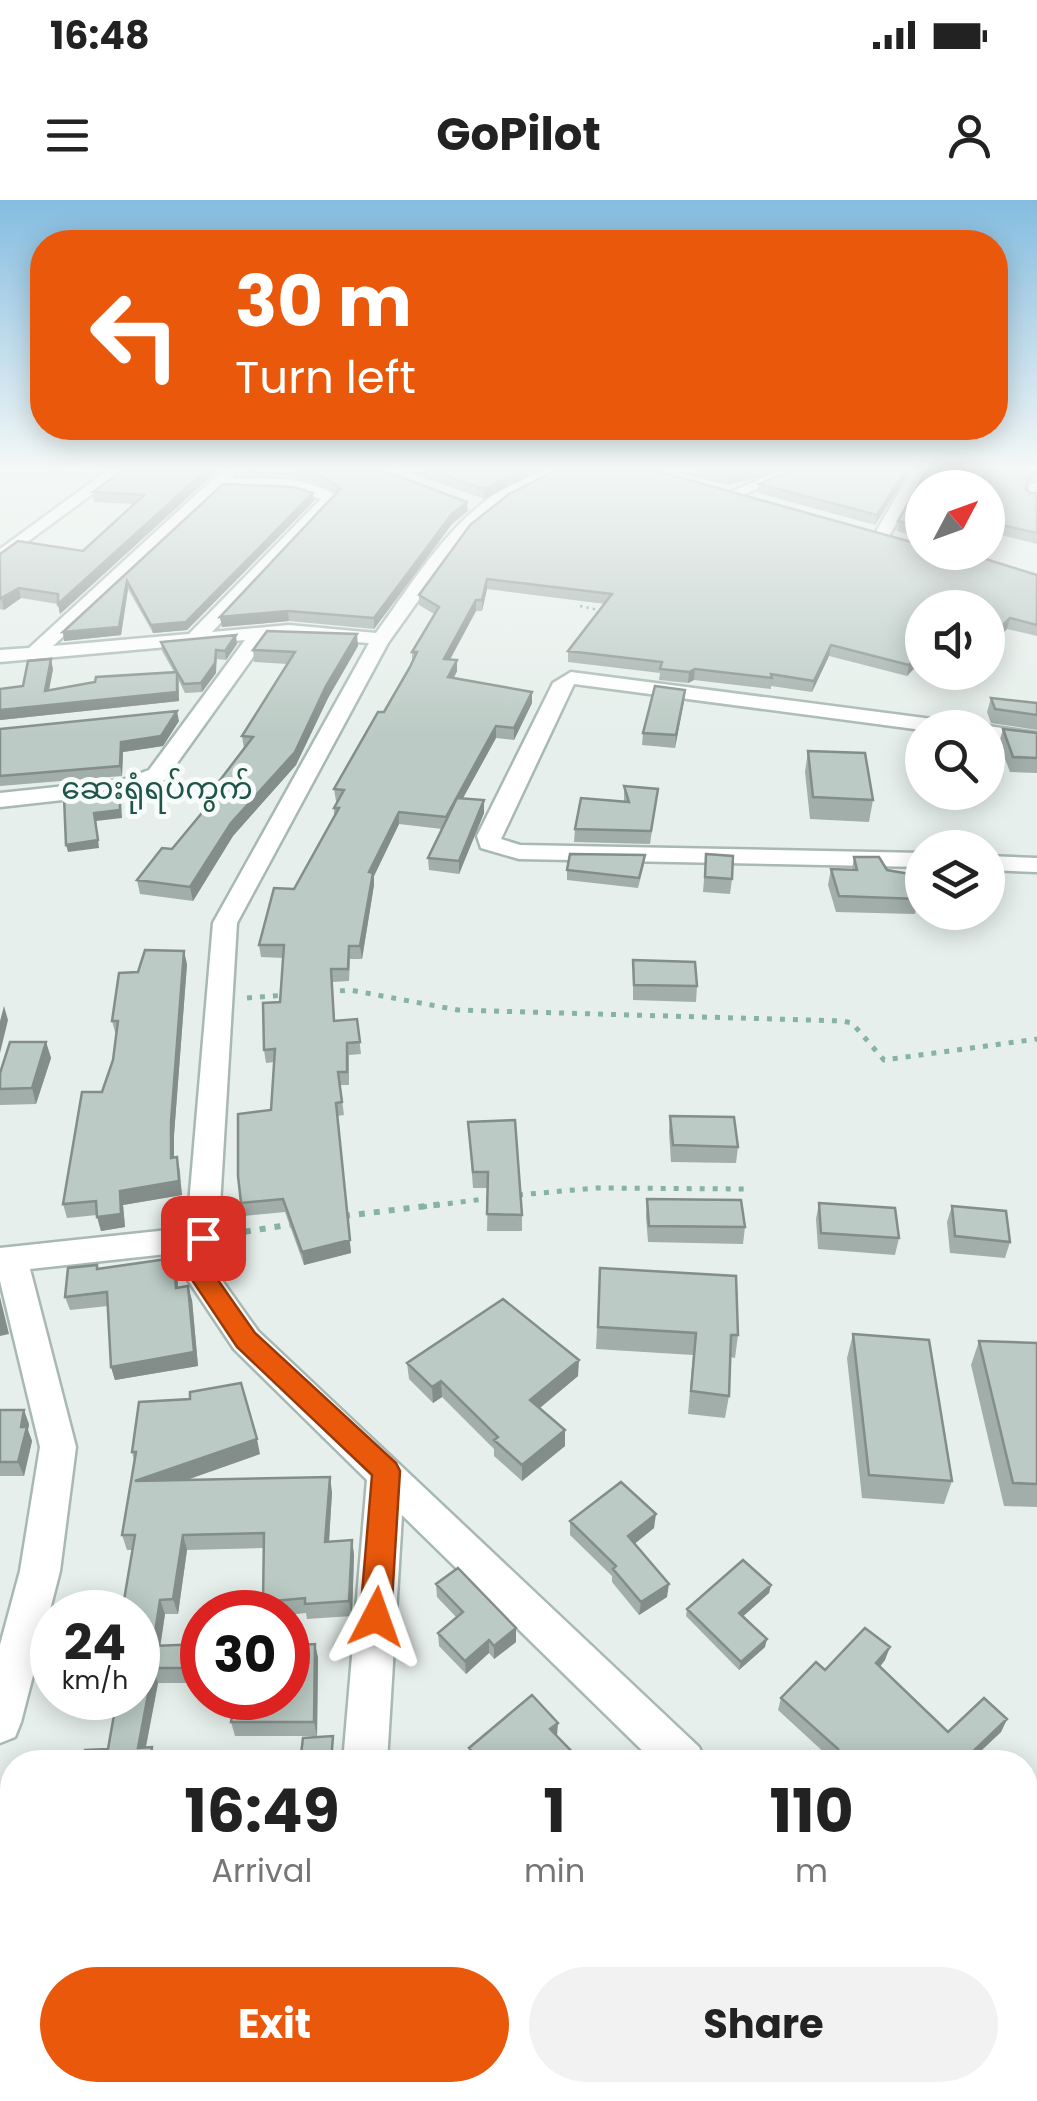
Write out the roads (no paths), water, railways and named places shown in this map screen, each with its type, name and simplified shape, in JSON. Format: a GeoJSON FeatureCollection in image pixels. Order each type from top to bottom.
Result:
{"type":"FeatureCollection","features":[{"type":"Feature","properties":{"kind":"street"},"geometry":{"type":"LineString","coordinates":[[34,653],[136,559]]}},
{"type":"Feature","properties":{"kind":"street"},"geometry":{"type":"LineString","coordinates":[[196,638],[272,559]]}},
{"type":"Feature","properties":{"kind":"street"},"geometry":{"type":"LineString","coordinates":[[439,559],[382,639],[225,923],[200,1274],[246,1340],[672,1750]]}},
{"type":"Feature","properties":{"kind":"street"},"geometry":{"type":"LineString","coordinates":[[0,656],[260,632],[303,631],[382,639]]}},
{"type":"Feature","properties":{"kind":"street"},"geometry":{"type":"LineString","coordinates":[[0,800],[148,780],[164,770],[260,632]]}},
{"type":"Feature","properties":{"kind":"street"},"geometry":{"type":"LineString","coordinates":[[905,721],[572,678],[563,683],[489,836],[494,848],[519,852],[905,860]]}},
{"type":"Feature","properties":{"kind":"street"},"geometry":{"type":"LineString","coordinates":[[170,712],[207,708]]}},
{"type":"Feature","properties":{"kind":"street"},"geometry":{"type":"LineString","coordinates":[[1005,734],[1037,739]]}},
{"type":"Feature","properties":{"kind":"street"},"geometry":{"type":"LineString","coordinates":[[1005,864],[1037,865]]}},
{"type":"Feature","properties":{"kind":"street"},"geometry":{"type":"LineString","coordinates":[[0,1722],[40,1571],[58,1447],[6,1259],[203,1238]]}},
{"type":"Feature","properties":{"kind":"street"},"geometry":{"type":"LineString","coordinates":[[366,1750],[386,1471]]}},
{"type":"Feature","properties":{"kind":"district","name":"ဆေးရုံရပ်ကွက်"},"geometry":{"type":"Point","coordinates":[157,788]}}]}
